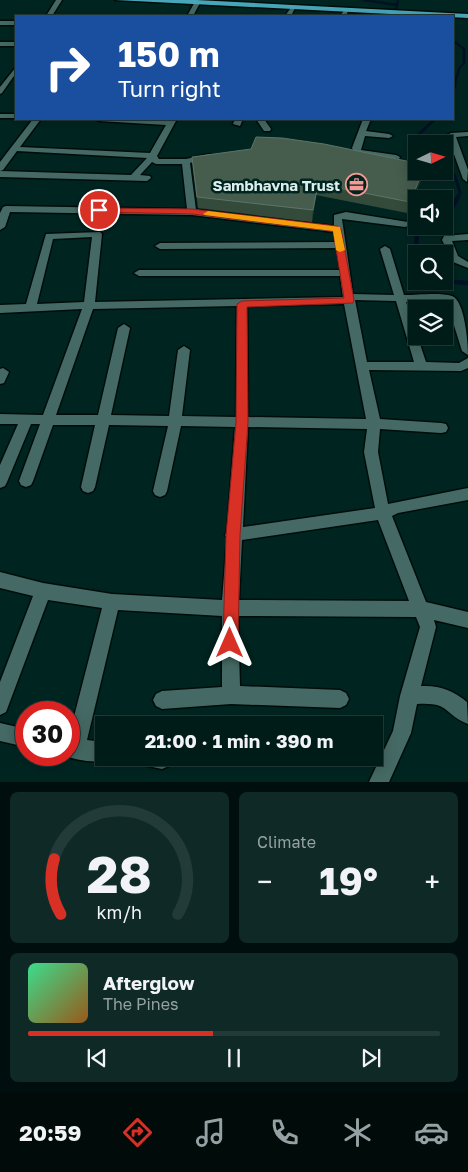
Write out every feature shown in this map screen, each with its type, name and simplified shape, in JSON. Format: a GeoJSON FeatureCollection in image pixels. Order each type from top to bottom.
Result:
{"type":"FeatureCollection","features":[{"type":"Feature","properties":{"kind":"main road"},"geometry":{"type":"LineString","coordinates":[[118,0],[198,2]]}},
{"type":"Feature","properties":{"kind":"main road"},"geometry":{"type":"LineString","coordinates":[[166,0],[344,13],[433,15]]}},
{"type":"Feature","properties":{"kind":"main road"},"geometry":{"type":"LineString","coordinates":[[454,16],[468,17]]}},
{"type":"Feature","properties":{"kind":"main road"},"geometry":{"type":"LineString","coordinates":[[454,18],[468,17]]}},
{"type":"Feature","properties":{"kind":"street"},"geometry":{"type":"LineString","coordinates":[[50,15],[60,0]]}},
{"type":"Feature","properties":{"kind":"street"},"geometry":{"type":"LineString","coordinates":[[192,14],[198,2]]}},
{"type":"Feature","properties":{"kind":"street"},"geometry":{"type":"LineString","coordinates":[[288,15],[291,9]]}},
{"type":"Feature","properties":{"kind":"street"},"geometry":{"type":"LineString","coordinates":[[192,14],[201,11]]}},
{"type":"Feature","properties":{"kind":"street"},"geometry":{"type":"LineString","coordinates":[[0,23],[15,23]]}},
{"type":"Feature","properties":{"kind":"street"},"geometry":{"type":"LineString","coordinates":[[0,36],[15,37]]}},
{"type":"Feature","properties":{"kind":"street"},"geometry":{"type":"LineString","coordinates":[[0,44],[14,44]]}},
{"type":"Feature","properties":{"kind":"street"},"geometry":{"type":"LineString","coordinates":[[0,92],[13,70]]}},
{"type":"Feature","properties":{"kind":"street"},"geometry":{"type":"LineString","coordinates":[[0,116],[15,116]]}},
{"type":"Feature","properties":{"kind":"street"},"geometry":{"type":"LineString","coordinates":[[0,168],[36,120]]}},
{"type":"Feature","properties":{"kind":"street"},"geometry":{"type":"LineString","coordinates":[[134,178],[153,156],[172,121],[136,120]]}},
{"type":"Feature","properties":{"kind":"street"},"geometry":{"type":"LineString","coordinates":[[261,120],[267,129]]}},
{"type":"Feature","properties":{"kind":"street"},"geometry":{"type":"LineString","coordinates":[[367,120],[356,148],[358,152],[396,157]]}},
{"type":"Feature","properties":{"kind":"street"},"geometry":{"type":"LineString","coordinates":[[361,133],[389,136]]}},
{"type":"Feature","properties":{"kind":"street"},"geometry":{"type":"LineString","coordinates":[[467,179],[451,135],[468,134]]}},
{"type":"Feature","properties":{"kind":"street"},"geometry":{"type":"LineString","coordinates":[[15,149],[153,156]]}},
{"type":"Feature","properties":{"kind":"street"},"geometry":{"type":"LineString","coordinates":[[153,156],[156,162],[186,161],[212,156]]}},
{"type":"Feature","properties":{"kind":"street"},"geometry":{"type":"LineString","coordinates":[[186,161],[192,212]]}},
{"type":"Feature","properties":{"kind":"street"},"geometry":{"type":"LineString","coordinates":[[0,174],[147,178]]}},
{"type":"Feature","properties":{"kind":"street"},"geometry":{"type":"LineString","coordinates":[[0,228],[6,209],[192,212],[337,229]]}},
{"type":"Feature","properties":{"kind":"street"},"geometry":{"type":"LineString","coordinates":[[379,782],[402,733],[409,696],[428,627],[383,513],[371,452],[374,424],[339,245],[337,217],[346,215],[405,224]]}},
{"type":"Feature","properties":{"kind":"street"},"geometry":{"type":"LineString","coordinates":[[26,481],[88,304],[98,234],[50,236],[31,307]]}},
{"type":"Feature","properties":{"kind":"street"},"geometry":{"type":"LineString","coordinates":[[468,237],[450,237],[447,240],[454,260],[468,265]]}},
{"type":"Feature","properties":{"kind":"street"},"geometry":{"type":"LineString","coordinates":[[160,246],[339,245]]}},
{"type":"Feature","properties":{"kind":"street"},"geometry":{"type":"LineString","coordinates":[[385,249],[421,367]]}},
{"type":"Feature","properties":{"kind":"street"},"geometry":{"type":"LineString","coordinates":[[139,273],[345,273]]}},
{"type":"Feature","properties":{"kind":"street"},"geometry":{"type":"LineString","coordinates":[[0,309],[88,304],[242,304],[349,299],[449,299],[452,301],[468,351]]}},
{"type":"Feature","properties":{"kind":"street"},"geometry":{"type":"LineString","coordinates":[[231,695],[230,608],[233,535],[242,423],[242,304]]}},
{"type":"Feature","properties":{"kind":"street"},"geometry":{"type":"LineString","coordinates":[[88,487],[124,328]]}},
{"type":"Feature","properties":{"kind":"street"},"geometry":{"type":"LineString","coordinates":[[160,491],[175,422],[184,350]]}},
{"type":"Feature","properties":{"kind":"street"},"geometry":{"type":"LineString","coordinates":[[362,366],[461,367],[468,362]]}},
{"type":"Feature","properties":{"kind":"street"},"geometry":{"type":"LineString","coordinates":[[0,419],[374,424],[442,428]]}},
{"type":"Feature","properties":{"kind":"street"},"geometry":{"type":"LineString","coordinates":[[0,482],[26,420]]}},
{"type":"Feature","properties":{"kind":"street"},"geometry":{"type":"LineString","coordinates":[[233,535],[383,513],[396,507],[468,494]]}},
{"type":"Feature","properties":{"kind":"street"},"geometry":{"type":"LineString","coordinates":[[0,580],[43,591],[112,602],[230,608],[422,609],[468,620]]}},
{"type":"Feature","properties":{"kind":"street"},"geometry":{"type":"LineString","coordinates":[[0,706],[43,591]]}},
{"type":"Feature","properties":{"kind":"street"},"geometry":{"type":"LineString","coordinates":[[80,720],[112,602]]}},
{"type":"Feature","properties":{"kind":"street"},"geometry":{"type":"LineString","coordinates":[[162,700],[231,695],[340,699]]}},
{"type":"Feature","properties":{"kind":"street"},"geometry":{"type":"LineString","coordinates":[[409,696],[444,695],[458,704],[468,715]]}},
{"type":"Feature","properties":{"kind":"street"},"geometry":{"type":"LineString","coordinates":[[0,732],[15,735]]}},
{"type":"Feature","properties":{"kind":"street"},"geometry":{"type":"LineString","coordinates":[[80,750],[95,751]]}},
{"type":"Feature","properties":{"kind":"building","name":"Sambhavna Trust"},"geometry":{"type":"Polygon","coordinates":[[[256,137],[282,138],[324,144],[408,161],[408,180],[419,180],[415,190],[408,190],[408,202],[318,184],[313,210],[197,197],[192,157],[251,149],[256,137]]]}},
{"type":"Feature","properties":{"kind":"waterway"},"geometry":{"type":"LineString","coordinates":[[364,0],[397,5]]}},
{"type":"Feature","properties":{"kind":"waterway"},"geometry":{"type":"LineString","coordinates":[[397,5],[398,0]]}},
{"type":"Feature","properties":{"kind":"waterway"},"geometry":{"type":"LineString","coordinates":[[397,5],[396,10],[398,15]]}},
{"type":"Feature","properties":{"kind":"waterway"},"geometry":{"type":"LineString","coordinates":[[454,42],[464,49],[464,63],[459,69],[454,86]]}},
{"type":"Feature","properties":{"kind":"waterway"},"geometry":{"type":"LineString","coordinates":[[418,135],[434,120]]}},
{"type":"Feature","properties":{"kind":"waterway"},"geometry":{"type":"LineString","coordinates":[[453,172],[460,193],[457,198]]}},
{"type":"Feature","properties":{"kind":"waterway"},"geometry":{"type":"LineString","coordinates":[[453,206],[458,197]]}},
{"type":"Feature","properties":{"kind":"waterway"},"geometry":{"type":"LineString","coordinates":[[416,245],[417,235]]}},
{"type":"Feature","properties":{"kind":"waterway"},"geometry":{"type":"LineString","coordinates":[[453,282],[468,283]]}},
{"type":"Feature","properties":{"kind":"slow traffic"},"geometry":{"type":"LineString","coordinates":[[208,214],[337,229],[340,250]]}},
{"type":"Feature","properties":{"kind":"place","name":"Sambhavna Trust"},"geometry":{"type":"Point","coordinates":[356,185]}},
{"type":"Feature","properties":{"kind":"route"},"geometry":{"type":"LineString","coordinates":[[99,210],[192,212],[337,229],[349,300],[242,304],[242,423],[233,535],[230,643]]}}]}
